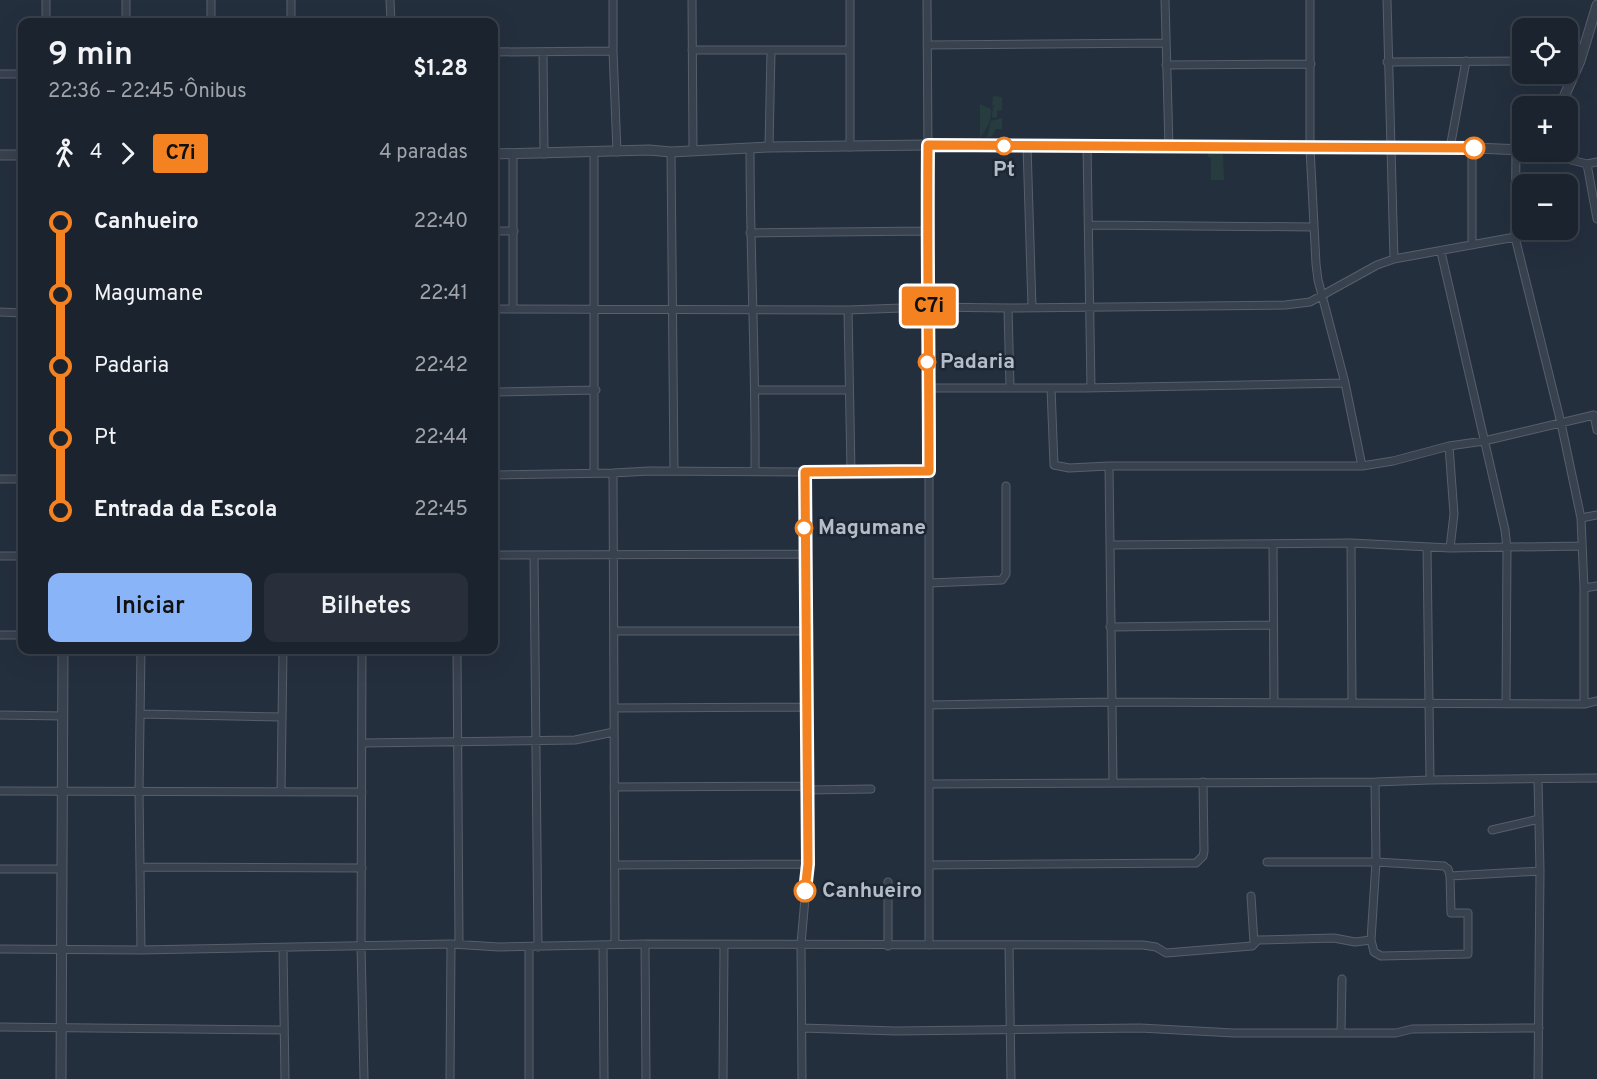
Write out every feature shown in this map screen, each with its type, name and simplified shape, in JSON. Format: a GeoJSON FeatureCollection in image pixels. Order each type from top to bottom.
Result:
{"type":"FeatureCollection","features":[{"type":"Feature","properties":{"kind":"street"},"geometry":{"type":"LineString","coordinates":[[46,0],[46,18]]}},
{"type":"Feature","properties":{"kind":"street"},"geometry":{"type":"LineString","coordinates":[[126,0],[126,18]]}},
{"type":"Feature","properties":{"kind":"street"},"geometry":{"type":"LineString","coordinates":[[211,0],[211,18]]}},
{"type":"Feature","properties":{"kind":"street"},"geometry":{"type":"LineString","coordinates":[[291,0],[291,18]]}},
{"type":"Feature","properties":{"kind":"street"},"geometry":{"type":"LineString","coordinates":[[390,0],[391,18]]}},
{"type":"Feature","properties":{"kind":"street"},"geometry":{"type":"LineString","coordinates":[[613,0],[617,152]]}},
{"type":"Feature","properties":{"kind":"street"},"geometry":{"type":"LineString","coordinates":[[692,0],[693,150]]}},
{"type":"Feature","properties":{"kind":"street"},"geometry":{"type":"LineString","coordinates":[[850,0],[850,147]]}},
{"type":"Feature","properties":{"kind":"street"},"geometry":{"type":"LineString","coordinates":[[927,0],[929,945]]}},
{"type":"Feature","properties":{"kind":"street"},"geometry":{"type":"LineString","coordinates":[[1165,0],[1168,147]]}},
{"type":"Feature","properties":{"kind":"street"},"geometry":{"type":"LineString","coordinates":[[1310,0],[1310,147],[1316,264],[1318,280],[1345,383],[1362,466]]}},
{"type":"Feature","properties":{"kind":"street"},"geometry":{"type":"LineString","coordinates":[[1387,0],[1394,260]]}},
{"type":"Feature","properties":{"kind":"street"},"geometry":{"type":"LineString","coordinates":[[1564,96],[1580,61],[1596,12]]}},
{"type":"Feature","properties":{"kind":"street"},"geometry":{"type":"LineString","coordinates":[[927,45],[1166,43]]}},
{"type":"Feature","properties":{"kind":"street"},"geometry":{"type":"LineString","coordinates":[[692,50],[850,50]]}},
{"type":"Feature","properties":{"kind":"street"},"geometry":{"type":"LineString","coordinates":[[498,52],[613,51]]}},
{"type":"Feature","properties":{"kind":"street"},"geometry":{"type":"LineString","coordinates":[[769,147],[771,51]]}},
{"type":"Feature","properties":{"kind":"street"},"geometry":{"type":"LineString","coordinates":[[543,52],[544,154]]}},
{"type":"Feature","properties":{"kind":"street"},"geometry":{"type":"LineString","coordinates":[[1450,148],[1466,61]]}},
{"type":"Feature","properties":{"kind":"street"},"geometry":{"type":"LineString","coordinates":[[1387,62],[1512,61]]}},
{"type":"Feature","properties":{"kind":"street"},"geometry":{"type":"LineString","coordinates":[[1166,65],[1311,64]]}},
{"type":"Feature","properties":{"kind":"street"},"geometry":{"type":"LineString","coordinates":[[0,74],[18,74]]}},
{"type":"Feature","properties":{"kind":"street"},"geometry":{"type":"LineString","coordinates":[[498,154],[928,145],[1472,148],[1512,151]]}},
{"type":"Feature","properties":{"kind":"street"},"geometry":{"type":"LineString","coordinates":[[1028,146],[1032,307]]}},
{"type":"Feature","properties":{"kind":"street"},"geometry":{"type":"LineString","coordinates":[[1087,146],[1091,388]]}},
{"type":"Feature","properties":{"kind":"street"},"geometry":{"type":"LineString","coordinates":[[1472,148],[1472,245]]}},
{"type":"Feature","properties":{"kind":"street"},"geometry":{"type":"LineString","coordinates":[[750,149],[755,471]]}},
{"type":"Feature","properties":{"kind":"street"},"geometry":{"type":"LineString","coordinates":[[594,152],[596,390],[594,473]]}},
{"type":"Feature","properties":{"kind":"street"},"geometry":{"type":"LineString","coordinates":[[671,152],[674,471]]}},
{"type":"Feature","properties":{"kind":"street"},"geometry":{"type":"LineString","coordinates":[[0,155],[18,155]]}},
{"type":"Feature","properties":{"kind":"street"},"geometry":{"type":"LineString","coordinates":[[513,155],[513,309]]}},
{"type":"Feature","properties":{"kind":"street"},"geometry":{"type":"LineString","coordinates":[[1578,162],[1587,164],[1597,162]]}},
{"type":"Feature","properties":{"kind":"street"},"geometry":{"type":"LineString","coordinates":[[1587,164],[1597,219]]}},
{"type":"Feature","properties":{"kind":"street"},"geometry":{"type":"LineString","coordinates":[[1089,225],[1314,227]]}},
{"type":"Feature","properties":{"kind":"street"},"geometry":{"type":"LineString","coordinates":[[498,231],[514,231]]}},
{"type":"Feature","properties":{"kind":"street"},"geometry":{"type":"LineString","coordinates":[[750,232],[927,231]]}},
{"type":"Feature","properties":{"kind":"street"},"geometry":{"type":"LineString","coordinates":[[498,309],[848,310],[929,307],[1285,305],[1310,303],[1360,274],[1394,260],[1512,238]]}},
{"type":"Feature","properties":{"kind":"street"},"geometry":{"type":"LineString","coordinates":[[1516,240],[1561,423],[1581,518],[1584,588],[1584,704]]}},
{"type":"Feature","properties":{"kind":"street"},"geometry":{"type":"LineString","coordinates":[[1441,252],[1505,530],[1507,548],[1506,704]]}},
{"type":"Feature","properties":{"kind":"street"},"geometry":{"type":"LineString","coordinates":[[1008,308],[1010,387]]}},
{"type":"Feature","properties":{"kind":"street"},"geometry":{"type":"LineString","coordinates":[[848,310],[851,472]]}},
{"type":"Feature","properties":{"kind":"street"},"geometry":{"type":"LineString","coordinates":[[0,312],[18,313]]}},
{"type":"Feature","properties":{"kind":"street"},"geometry":{"type":"LineString","coordinates":[[929,388],[1091,388],[1345,383]]}},
{"type":"Feature","properties":{"kind":"street"},"geometry":{"type":"LineString","coordinates":[[1051,388],[1054,465],[1069,468],[1362,466],[1594,415],[1597,430]]}},
{"type":"Feature","properties":{"kind":"street"},"geometry":{"type":"LineString","coordinates":[[498,392],[596,390]]}},
{"type":"Feature","properties":{"kind":"street"},"geometry":{"type":"LineString","coordinates":[[755,390],[849,390]]}},
{"type":"Feature","properties":{"kind":"street"},"geometry":{"type":"LineString","coordinates":[[1449,447],[1454,514],[1450,548]]}},
{"type":"Feature","properties":{"kind":"street"},"geometry":{"type":"LineString","coordinates":[[1109,466],[1113,783]]}},
{"type":"Feature","properties":{"kind":"street"},"geometry":{"type":"LineString","coordinates":[[498,475],[674,471],[929,471]]}},
{"type":"Feature","properties":{"kind":"street"},"geometry":{"type":"LineString","coordinates":[[802,1079],[801,944],[808,864],[805,472]]}},
{"type":"Feature","properties":{"kind":"street"},"geometry":{"type":"LineString","coordinates":[[613,473],[615,944]]}},
{"type":"Feature","properties":{"kind":"street"},"geometry":{"type":"LineString","coordinates":[[0,479],[18,479]]}},
{"type":"Feature","properties":{"kind":"street"},"geometry":{"type":"LineString","coordinates":[[929,583],[1002,580],[1006,573],[1006,486]]}},
{"type":"Feature","properties":{"kind":"street"},"geometry":{"type":"LineString","coordinates":[[1581,518],[1597,515]]}},
{"type":"Feature","properties":{"kind":"street"},"geometry":{"type":"LineString","coordinates":[[1111,545],[1350,543],[1450,548],[1582,546]]}},
{"type":"Feature","properties":{"kind":"street"},"geometry":{"type":"LineString","coordinates":[[1350,543],[1352,703]]}},
{"type":"Feature","properties":{"kind":"street"},"geometry":{"type":"LineString","coordinates":[[1273,545],[1274,703]]}},
{"type":"Feature","properties":{"kind":"street"},"geometry":{"type":"LineString","coordinates":[[1427,547],[1430,780]]}},
{"type":"Feature","properties":{"kind":"street"},"geometry":{"type":"LineString","coordinates":[[498,555],[804,554]]}},
{"type":"Feature","properties":{"kind":"street"},"geometry":{"type":"LineString","coordinates":[[534,555],[538,946]]}},
{"type":"Feature","properties":{"kind":"street"},"geometry":{"type":"LineString","coordinates":[[0,556],[18,556]]}},
{"type":"Feature","properties":{"kind":"street"},"geometry":{"type":"LineString","coordinates":[[1584,588],[1597,586]]}},
{"type":"Feature","properties":{"kind":"street"},"geometry":{"type":"LineString","coordinates":[[1110,627],[1273,625]]}},
{"type":"Feature","properties":{"kind":"street"},"geometry":{"type":"LineString","coordinates":[[614,631],[806,631]]}},
{"type":"Feature","properties":{"kind":"street"},"geometry":{"type":"LineString","coordinates":[[0,635],[18,635]]}},
{"type":"Feature","properties":{"kind":"street"},"geometry":{"type":"LineString","coordinates":[[61,1079],[63,654]]}},
{"type":"Feature","properties":{"kind":"street"},"geometry":{"type":"LineString","coordinates":[[141,654],[139,791],[141,950]]}},
{"type":"Feature","properties":{"kind":"street"},"geometry":{"type":"LineString","coordinates":[[281,792],[283,654]]}},
{"type":"Feature","properties":{"kind":"street"},"geometry":{"type":"LineString","coordinates":[[362,654],[361,945],[364,1079]]}},
{"type":"Feature","properties":{"kind":"street"},"geometry":{"type":"LineString","coordinates":[[457,654],[459,944]]}},
{"type":"Feature","properties":{"kind":"street"},"geometry":{"type":"LineString","coordinates":[[929,705],[1113,702],[1584,704],[1597,701]]}},
{"type":"Feature","properties":{"kind":"street"},"geometry":{"type":"LineString","coordinates":[[614,708],[806,707]]}},
{"type":"Feature","properties":{"kind":"street"},"geometry":{"type":"LineString","coordinates":[[141,714],[282,717]]}},
{"type":"Feature","properties":{"kind":"street"},"geometry":{"type":"LineString","coordinates":[[0,715],[63,716]]}},
{"type":"Feature","properties":{"kind":"street"},"geometry":{"type":"LineString","coordinates":[[362,743],[575,740],[614,732]]}},
{"type":"Feature","properties":{"kind":"street"},"geometry":{"type":"LineString","coordinates":[[930,784],[1375,782],[1597,778]]}},
{"type":"Feature","properties":{"kind":"street"},"geometry":{"type":"LineString","coordinates":[[1538,779],[1540,871],[1538,1079]]}},
{"type":"Feature","properties":{"kind":"street"},"geometry":{"type":"LineString","coordinates":[[929,865],[1196,863],[1203,856],[1204,851],[1203,782]]}},
{"type":"Feature","properties":{"kind":"street"},"geometry":{"type":"LineString","coordinates":[[1267,862],[1376,862],[1444,866],[1448,869],[1450,876],[1451,913],[1467,913],[1468,954],[1381,956],[1374,952],[1371,940],[1376,862],[1375,782]]}},
{"type":"Feature","properties":{"kind":"street"},"geometry":{"type":"LineString","coordinates":[[614,787],[871,789]]}},
{"type":"Feature","properties":{"kind":"street"},"geometry":{"type":"LineString","coordinates":[[0,791],[362,792]]}},
{"type":"Feature","properties":{"kind":"street"},"geometry":{"type":"LineString","coordinates":[[1492,830],[1539,819]]}},
{"type":"Feature","properties":{"kind":"street"},"geometry":{"type":"LineString","coordinates":[[615,865],[808,864]]}},
{"type":"Feature","properties":{"kind":"street"},"geometry":{"type":"LineString","coordinates":[[140,867],[362,868]]}},
{"type":"Feature","properties":{"kind":"street"},"geometry":{"type":"LineString","coordinates":[[0,869],[62,869]]}},
{"type":"Feature","properties":{"kind":"street"},"geometry":{"type":"LineString","coordinates":[[1450,876],[1540,871]]}},
{"type":"Feature","properties":{"kind":"street"},"geometry":{"type":"LineString","coordinates":[[888,882],[888,946]]}},
{"type":"Feature","properties":{"kind":"street"},"geometry":{"type":"LineString","coordinates":[[1251,896],[1254,943]]}},
{"type":"Feature","properties":{"kind":"street"},"geometry":{"type":"LineString","coordinates":[[0,949],[141,950],[451,944],[529,947],[615,944],[1143,945],[1166,953],[1251,946],[1258,940],[1335,938],[1364,942],[1371,940]]}},
{"type":"Feature","properties":{"kind":"street"},"geometry":{"type":"LineString","coordinates":[[450,1079],[451,944]]}},
{"type":"Feature","properties":{"kind":"street"},"geometry":{"type":"LineString","coordinates":[[645,944],[646,1079]]}},
{"type":"Feature","properties":{"kind":"street"},"geometry":{"type":"LineString","coordinates":[[603,945],[604,1079]]}},
{"type":"Feature","properties":{"kind":"street"},"geometry":{"type":"LineString","coordinates":[[723,1079],[724,945]]}},
{"type":"Feature","properties":{"kind":"street"},"geometry":{"type":"LineString","coordinates":[[1009,945],[1011,1079]]}},
{"type":"Feature","properties":{"kind":"street"},"geometry":{"type":"LineString","coordinates":[[529,947],[529,1079]]}},
{"type":"Feature","properties":{"kind":"street"},"geometry":{"type":"LineString","coordinates":[[283,948],[285,1079]]}},
{"type":"Feature","properties":{"kind":"street"},"geometry":{"type":"LineString","coordinates":[[1341,1032],[1342,979]]}},
{"type":"Feature","properties":{"kind":"street"},"geometry":{"type":"LineString","coordinates":[[0,1027],[284,1030]]}},
{"type":"Feature","properties":{"kind":"street"},"geometry":{"type":"LineString","coordinates":[[802,1028],[896,1031],[1140,1028],[1234,1033],[1396,1033],[1412,1029],[1539,1028]]}},
{"type":"Feature","properties":{"kind":"green space"},"geometry":{"type":"Polygon","coordinates":[[[993,96],[1002,97],[1002,110],[997,111],[995,118],[992,117],[995,104],[992,106],[993,96]]]}},
{"type":"Feature","properties":{"kind":"green space"},"geometry":{"type":"Polygon","coordinates":[[[980,104],[991,109],[991,117],[980,138],[980,104]]]}},
{"type":"Feature","properties":{"kind":"green space"},"geometry":{"type":"Polygon","coordinates":[[[1002,118],[1002,129],[996,129],[992,136],[987,138],[991,121],[1002,118]]]}},
{"type":"Feature","properties":{"kind":"green space"},"geometry":{"type":"Polygon","coordinates":[[[1208,153],[1223,153],[1224,180],[1211,180],[1211,158],[1208,157],[1208,153]]]}},
{"type":"Feature","properties":{"kind":"bus line","name":"C7i"},"geometry":{"type":"LineString","coordinates":[[805,891],[808,864],[805,472],[929,471],[928,145],[1474,148]]}},
{"type":"Feature","properties":{"kind":"place","name":"Pt"},"geometry":{"type":"Point","coordinates":[1004,146]}},
{"type":"Feature","properties":{"kind":"place","name":"Padaria"},"geometry":{"type":"Point","coordinates":[927,362]}},
{"type":"Feature","properties":{"kind":"place","name":"Magumane"},"geometry":{"type":"Point","coordinates":[804,528]}},
{"type":"Feature","properties":{"kind":"place","name":"Canhueiro"},"geometry":{"type":"Point","coordinates":[805,891]}}]}
